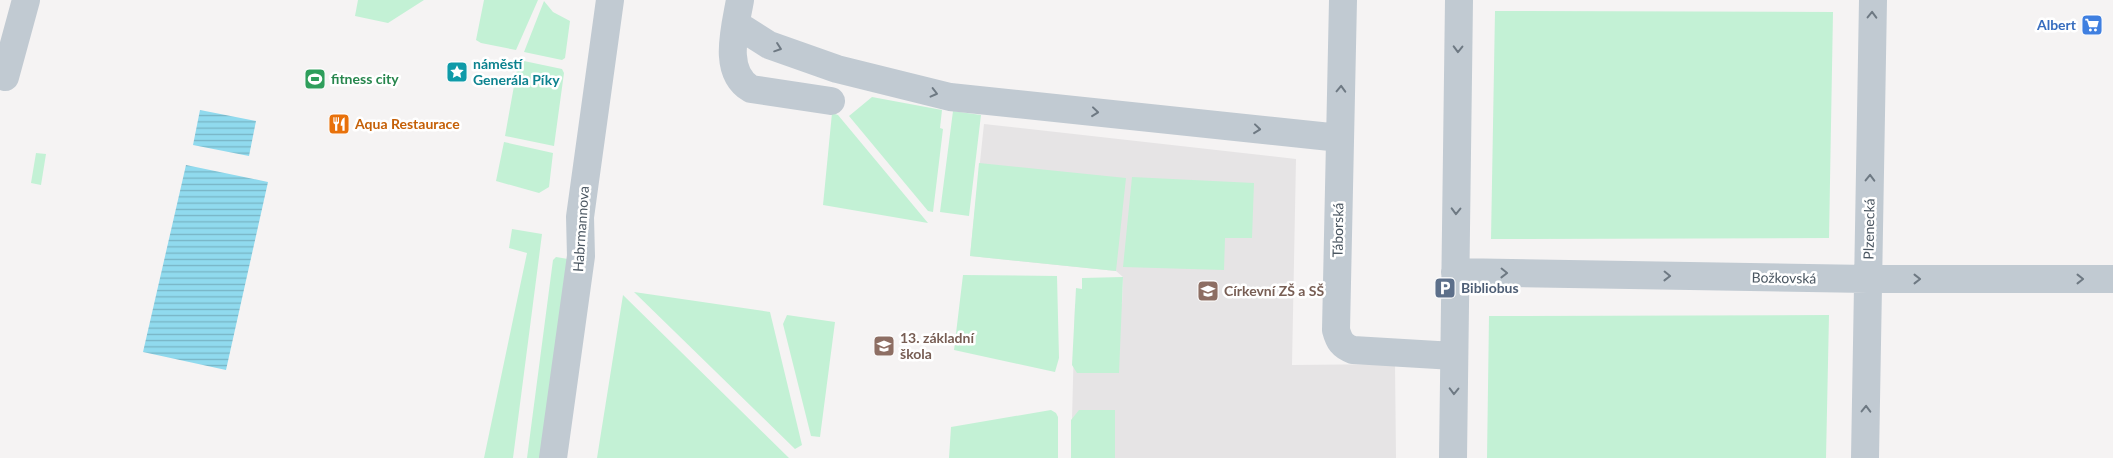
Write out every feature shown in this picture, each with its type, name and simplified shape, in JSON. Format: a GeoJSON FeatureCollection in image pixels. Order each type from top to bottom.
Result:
{"type":"FeatureCollection","features":[{"type":"Feature","properties":{"kind":"street"},"geometry":{"type":"LineString","coordinates":[[5,77],[26,0]]}},
{"type":"Feature","properties":{"kind":"street","name":"Habrmannova"},"geometry":{"type":"LineString","coordinates":[[553,458],[581,256],[580,217],[610,0]]}},
{"type":"Feature","properties":{"kind":"street","name":"Táborská"},"geometry":{"type":"LineString","coordinates":[[1343,0],[1336,330],[1338,339],[1345,347],[1353,350],[1454,356]]}},
{"type":"Feature","properties":{"kind":"street"},"geometry":{"type":"LineString","coordinates":[[1453,458],[1459,0]]}},
{"type":"Feature","properties":{"kind":"street","name":"Plzenecká"},"geometry":{"type":"LineString","coordinates":[[1866,458],[1873,0]]}},
{"type":"Feature","properties":{"kind":"street"},"geometry":{"type":"LineString","coordinates":[[738,12],[769,45],[837,69],[950,97],[1340,138]]}},
{"type":"Feature","properties":{"kind":"street"},"geometry":{"type":"LineString","coordinates":[[738,12],[733,63],[736,74],[742,83],[752,89],[831,101]]}},
{"type":"Feature","properties":{"kind":"street","name":"Božkovská"},"geometry":{"type":"LineString","coordinates":[[1455,272],[1868,279],[2113,279]]}},
{"type":"Feature","properties":{"kind":"shaded area","name":"Církevní ZŠ a SŠ"},"geometry":{"type":"Polygon","coordinates":[[[984,124],[1296,159],[1292,365],[1395,364],[1396,458],[1071,458],[1075,304],[1122,304],[1123,277],[1116,271],[970,256],[984,124]]]}},
{"type":"Feature","properties":{"kind":"green space"},"geometry":{"type":"Polygon","coordinates":[[[358,0],[424,0],[388,23],[355,16],[358,0]]]}},
{"type":"Feature","properties":{"kind":"green space"},"geometry":{"type":"Polygon","coordinates":[[[484,0],[538,0],[516,50],[481,43],[476,40],[484,0]]]}},
{"type":"Feature","properties":{"kind":"green space"},"geometry":{"type":"Polygon","coordinates":[[[544,1],[553,12],[570,21],[565,58],[562,60],[524,52],[544,1]]]}},
{"type":"Feature","properties":{"kind":"green space"},"geometry":{"type":"Polygon","coordinates":[[[1495,11],[1833,12],[1829,238],[1491,239],[1495,11]]]}},
{"type":"Feature","properties":{"kind":"green space"},"geometry":{"type":"Polygon","coordinates":[[[524,61],[562,69],[564,73],[554,146],[505,136],[517,69],[524,61]]]}},
{"type":"Feature","properties":{"kind":"green space"},"geometry":{"type":"Polygon","coordinates":[[[872,97],[942,110],[940,128],[943,129],[933,212],[928,211],[849,116],[872,97]]]}},
{"type":"Feature","properties":{"kind":"green space"},"geometry":{"type":"Polygon","coordinates":[[[953,111],[981,115],[969,216],[940,212],[953,111]]]}},
{"type":"Feature","properties":{"kind":"green space"},"geometry":{"type":"Polygon","coordinates":[[[832,113],[838,115],[928,223],[823,205],[832,113]]]}},
{"type":"Feature","properties":{"kind":"green space"},"geometry":{"type":"Polygon","coordinates":[[[504,142],[553,153],[549,187],[539,193],[496,181],[504,142]]]}},
{"type":"Feature","properties":{"kind":"green space"},"geometry":{"type":"Polygon","coordinates":[[[36,153],[46,154],[41,185],[31,183],[36,153]]]}},
{"type":"Feature","properties":{"kind":"green space"},"geometry":{"type":"Polygon","coordinates":[[[979,163],[1126,178],[1116,271],[970,256],[979,163]]]}},
{"type":"Feature","properties":{"kind":"green space"},"geometry":{"type":"Polygon","coordinates":[[[1132,177],[1254,183],[1252,238],[1225,238],[1224,270],[1123,267],[1132,177]]]}},
{"type":"Feature","properties":{"kind":"green space"},"geometry":{"type":"Polygon","coordinates":[[[512,229],[542,234],[513,458],[484,458],[527,253],[509,248],[512,229]]]}},
{"type":"Feature","properties":{"kind":"green space"},"geometry":{"type":"Polygon","coordinates":[[[556,257],[568,259],[542,458],[527,458],[553,260],[556,257]]]}},
{"type":"Feature","properties":{"kind":"green space"},"geometry":{"type":"Polygon","coordinates":[[[963,275],[1057,276],[1059,358],[1055,372],[954,350],[963,275]]]}},
{"type":"Feature","properties":{"kind":"green space"},"geometry":{"type":"Polygon","coordinates":[[[1123,277],[1119,373],[1077,373],[1072,365],[1076,288],[1082,289],[1082,278],[1123,277]]]}},
{"type":"Feature","properties":{"kind":"green space"},"geometry":{"type":"Polygon","coordinates":[[[634,292],[770,312],[802,445],[795,449],[634,292]]]}},
{"type":"Feature","properties":{"kind":"green space"},"geometry":{"type":"Polygon","coordinates":[[[623,295],[789,458],[597,458],[623,295]]]}},
{"type":"Feature","properties":{"kind":"green space"},"geometry":{"type":"Polygon","coordinates":[[[787,315],[835,322],[820,437],[811,436],[783,324],[787,315]]]}},
{"type":"Feature","properties":{"kind":"green space"},"geometry":{"type":"Polygon","coordinates":[[[1829,315],[1826,458],[1487,458],[1489,316],[1829,315]]]}},
{"type":"Feature","properties":{"kind":"green space"},"geometry":{"type":"Polygon","coordinates":[[[1051,410],[1058,417],[1058,458],[949,458],[951,427],[1051,410]]]}},
{"type":"Feature","properties":{"kind":"green space"},"geometry":{"type":"Polygon","coordinates":[[[1079,410],[1115,410],[1115,458],[1071,458],[1071,420],[1079,410]]]}},
{"type":"Feature","properties":{"kind":"water"},"geometry":{"type":"Polygon","coordinates":[[[200,110],[256,121],[249,156],[193,145],[200,110]]]}},
{"type":"Feature","properties":{"kind":"water"},"geometry":{"type":"Polygon","coordinates":[[[186,165],[268,182],[226,370],[143,352],[186,165]]]}},
{"type":"Feature","properties":{"kind":"place","name":"Albert"},"geometry":{"type":"Point","coordinates":[2092,25]}},
{"type":"Feature","properties":{"kind":"place","name":"náměstí Generála Píky"},"geometry":{"type":"Point","coordinates":[457,72]}},
{"type":"Feature","properties":{"kind":"place","name":"fitness city"},"geometry":{"type":"Point","coordinates":[315,79]}},
{"type":"Feature","properties":{"kind":"place","name":"Aqua Restaurace"},"geometry":{"type":"Point","coordinates":[339,124]}},
{"type":"Feature","properties":{"kind":"place","name":"Bibliobus"},"geometry":{"type":"Point","coordinates":[1445,288]}},
{"type":"Feature","properties":{"kind":"place","name":"Církevní ZŠ a SŠ"},"geometry":{"type":"Point","coordinates":[1208,291]}},
{"type":"Feature","properties":{"kind":"place","name":"13. základní škola"},"geometry":{"type":"Point","coordinates":[884,346]}}]}
